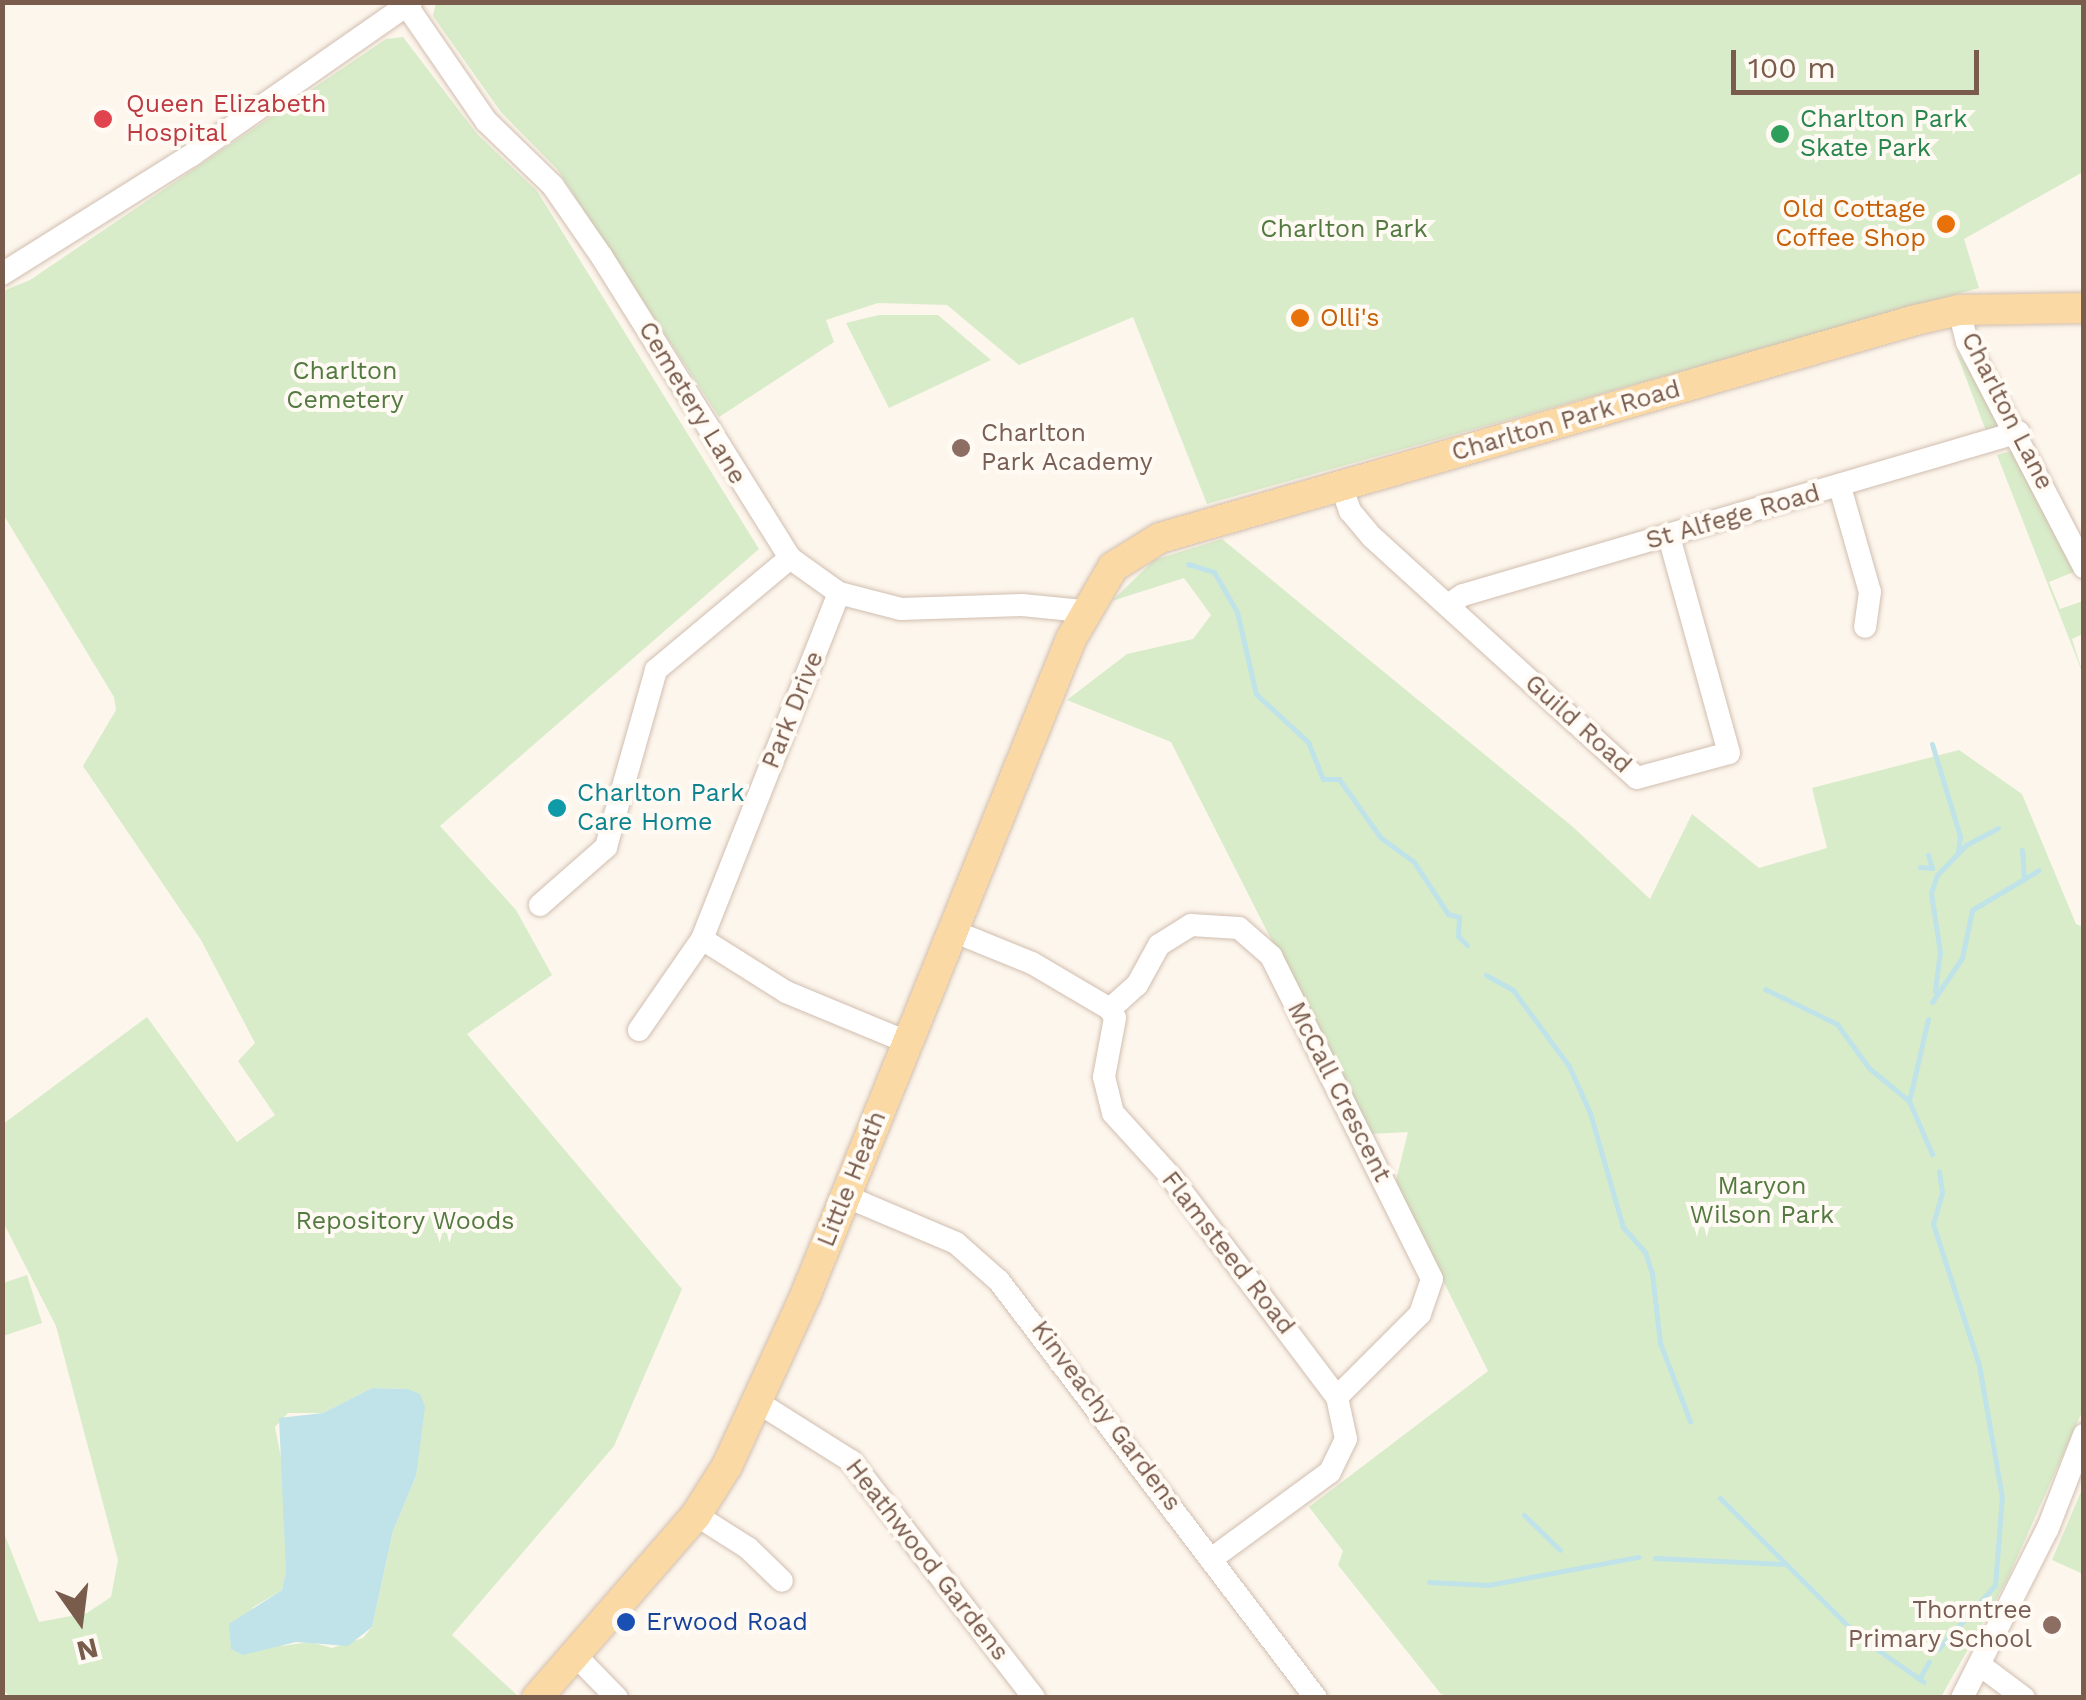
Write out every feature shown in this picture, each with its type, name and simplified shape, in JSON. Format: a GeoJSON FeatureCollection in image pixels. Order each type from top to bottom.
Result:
{"type":"FeatureCollection","features":[{"type":"Feature","properties":{"kind":"main road","name":"Charlton Park Road"},"geometry":{"type":"LineString","coordinates":[[1082,611],[1113,567],[1143,546],[1341,486],[1959,310],[2084,308]]}},
{"type":"Feature","properties":{"kind":"main road","name":"Little Heath"},"geometry":{"type":"LineString","coordinates":[[537,1698],[696,1515],[758,1402],[909,1043],[1082,611]]}},
{"type":"Feature","properties":{"kind":"street"},"geometry":{"type":"LineString","coordinates":[[2,274],[145,186],[409,4]]}},
{"type":"Feature","properties":{"kind":"street","name":"Cemetery Lane"},"geometry":{"type":"LineString","coordinates":[[409,4],[486,121],[552,186],[602,257],[790,558],[839,592],[902,609],[1082,611]]}},
{"type":"Feature","properties":{"kind":"street","name":"Charlton Lane"},"geometry":{"type":"LineString","coordinates":[[1959,310],[1967,342],[2020,432],[2084,566]]}},
{"type":"Feature","properties":{"kind":"street","name":"St Alfege Road"},"geometry":{"type":"LineString","coordinates":[[1448,605],[1463,595],[2020,432]]}},
{"type":"Feature","properties":{"kind":"street","name":"Guild Road"},"geometry":{"type":"LineString","coordinates":[[1341,486],[1357,521],[1637,778],[1728,753],[1668,536]]}},
{"type":"Feature","properties":{"kind":"street"},"geometry":{"type":"LineString","coordinates":[[1840,487],[1870,592],[1865,627]]}},
{"type":"Feature","properties":{"kind":"street"},"geometry":{"type":"LineString","coordinates":[[540,905],[606,847],[656,670],[790,558]]}},
{"type":"Feature","properties":{"kind":"street","name":"Park Drive"},"geometry":{"type":"LineString","coordinates":[[638,1030],[702,940],[839,592]]}},
{"type":"Feature","properties":{"kind":"street","name":"McCall Crescent"},"geometry":{"type":"LineString","coordinates":[[1110,1008],[1137,985],[1159,945],[1191,925],[1239,928],[1271,956],[1432,1279],[1420,1314],[1337,1396]]}},
{"type":"Feature","properties":{"kind":"street"},"geometry":{"type":"LineString","coordinates":[[953,931],[1032,963],[1110,1008]]}},
{"type":"Feature","properties":{"kind":"street"},"geometry":{"type":"LineString","coordinates":[[702,940],[786,992],[909,1043]]}},
{"type":"Feature","properties":{"kind":"street","name":"Flamsteed Road"},"geometry":{"type":"LineString","coordinates":[[1110,1008],[1104,1077],[1118,1122],[1171,1177],[1337,1396],[1346,1439],[1330,1472],[1214,1557]]}},
{"type":"Feature","properties":{"kind":"street","name":"Kinveachy Gardens"},"geometry":{"type":"LineString","coordinates":[[844,1196],[956,1243],[999,1282],[1214,1557],[1316,1698]]}},
{"type":"Feature","properties":{"kind":"street","name":"Heathwood Gardens"},"geometry":{"type":"LineString","coordinates":[[758,1402],[851,1460],[1034,1698]]}},
{"type":"Feature","properties":{"kind":"street"},"geometry":{"type":"LineString","coordinates":[[1962,1698],[2048,1528],[2084,1435]]}},
{"type":"Feature","properties":{"kind":"street"},"geometry":{"type":"LineString","coordinates":[[696,1515],[748,1548],[782,1581]]}},
{"type":"Feature","properties":{"kind":"street"},"geometry":{"type":"LineString","coordinates":[[574,1656],[617,1698]]}},
{"type":"Feature","properties":{"kind":"street"},"geometry":{"type":"LineString","coordinates":[[1980,1665],[2024,1698]]}},
{"type":"Feature","properties":{"kind":"green space","name":"Charlton Park"},"geometry":{"type":"Polygon","coordinates":[[[436,2],[2083,3],[2083,172],[1964,239],[1979,288],[1207,504],[1133,317],[1019,365],[947,305],[878,303],[826,320],[834,342],[719,417],[557,169],[501,112],[433,16],[436,2]]]}},
{"type":"Feature","properties":{"kind":"green space"},"geometry":{"type":"Polygon","coordinates":[[[403,37],[477,134],[537,191],[759,549],[440,826],[516,910],[552,975],[467,1034],[682,1289],[614,1446],[452,1635],[519,1697],[10,1697],[2,1689],[2,1528],[39,1622],[87,1613],[111,1597],[118,1560],[56,1326],[3,1222],[3,1124],[147,1017],[237,1142],[275,1115],[238,1061],[255,1043],[201,940],[83,766],[116,710],[114,697],[3,514],[3,291],[30,280],[386,39],[403,37]],[[372,1388],[323,1413],[288,1413],[275,1427],[287,1488],[286,1571],[282,1590],[252,1608],[281,1646],[310,1642],[332,1648],[363,1638],[372,1627],[393,1531],[416,1476],[408,1389],[372,1388]]]}},
{"type":"Feature","properties":{"kind":"green space"},"geometry":{"type":"Polygon","coordinates":[[[879,315],[938,315],[991,360],[889,408],[846,323],[879,315]]]}},
{"type":"Feature","properties":{"kind":"green space"},"geometry":{"type":"Polygon","coordinates":[[[1955,349],[2000,414],[2002,426],[1986,431],[1955,349]]]}},
{"type":"Feature","properties":{"kind":"green space"},"geometry":{"type":"Polygon","coordinates":[[[2018,449],[2076,571],[2049,582],[2060,609],[2083,601],[2083,634],[2072,639],[2083,674],[1997,455],[2018,449]]]}},
{"type":"Feature","properties":{"kind":"green space","name":"Maryon Wilson Park"},"geometry":{"type":"Polygon","coordinates":[[[1222,539],[1573,827],[1650,899],[1692,814],[1759,868],[1827,848],[1812,788],[1959,750],[2022,794],[2076,924],[2083,927],[2083,1410],[2007,1580],[1941,1697],[1456,1698],[1441,1694],[1338,1565],[1343,1551],[1309,1507],[1488,1371],[1395,1184],[1408,1132],[1370,1134],[1171,742],[1067,700],[1127,654],[1193,639],[1211,615],[1184,578],[1112,601],[1154,560],[1222,539]]]}},
{"type":"Feature","properties":{"kind":"green space"},"geometry":{"type":"Polygon","coordinates":[[[27,1275],[42,1323],[3,1336],[3,1283],[27,1275]]]}},
{"type":"Feature","properties":{"kind":"green space"},"geometry":{"type":"Polygon","coordinates":[[[2083,1487],[2083,1574],[2052,1560],[2083,1487]]]}},
{"type":"Feature","properties":{"kind":"water"},"geometry":{"type":"Polygon","coordinates":[[[372,1388],[408,1389],[420,1394],[425,1407],[416,1476],[393,1531],[372,1627],[348,1646],[296,1642],[243,1655],[231,1649],[229,1624],[282,1590],[286,1571],[279,1418],[323,1413],[372,1388]]]}},
{"type":"Feature","properties":{"kind":"waterway"},"geometry":{"type":"LineString","coordinates":[[1188,564],[1214,572],[1237,612],[1256,694],[1308,742],[1323,779],[1339,779],[1381,838],[1414,862],[1448,914],[1459,917],[1458,936],[1467,945]]}},
{"type":"Feature","properties":{"kind":"waterway"},"geometry":{"type":"LineString","coordinates":[[1932,744],[1960,836],[1958,853]]}},
{"type":"Feature","properties":{"kind":"waterway"},"geometry":{"type":"LineString","coordinates":[[1935,991],[1940,953],[1931,893],[1937,875],[1966,845],[1998,828]]}},
{"type":"Feature","properties":{"kind":"waterway"},"geometry":{"type":"LineString","coordinates":[[1932,1002],[1962,958],[1972,910],[2024,879],[2022,850]]}},
{"type":"Feature","properties":{"kind":"waterway"},"geometry":{"type":"LineString","coordinates":[[1920,867],[1932,868],[1928,855]]}},
{"type":"Feature","properties":{"kind":"waterway"},"geometry":{"type":"LineString","coordinates":[[2024,879],[2039,870]]}},
{"type":"Feature","properties":{"kind":"waterway"},"geometry":{"type":"LineString","coordinates":[[1486,975],[1513,990],[1569,1066],[1590,1113],[1623,1227],[1645,1252],[1652,1273],[1660,1343],[1690,1421]]}},
{"type":"Feature","properties":{"kind":"waterway"},"geometry":{"type":"LineString","coordinates":[[1765,989],[1837,1024],[1869,1068],[1909,1101]]}},
{"type":"Feature","properties":{"kind":"waterway"},"geometry":{"type":"LineString","coordinates":[[1928,1019],[1909,1101],[1932,1154]]}},
{"type":"Feature","properties":{"kind":"waterway"},"geometry":{"type":"LineString","coordinates":[[1938,1649],[1995,1585],[2002,1497],[1979,1365],[1933,1224],[1942,1193],[1939,1171]]}},
{"type":"Feature","properties":{"kind":"waterway"},"geometry":{"type":"LineString","coordinates":[[1720,1498],[1858,1636],[1924,1682]]}},
{"type":"Feature","properties":{"kind":"waterway"},"geometry":{"type":"LineString","coordinates":[[1524,1515],[1560,1550]]}},
{"type":"Feature","properties":{"kind":"waterway"},"geometry":{"type":"LineString","coordinates":[[1429,1582],[1488,1585],[1638,1557]]}},
{"type":"Feature","properties":{"kind":"waterway"},"geometry":{"type":"LineString","coordinates":[[1655,1558],[1782,1564]]}},
{"type":"Feature","properties":{"kind":"waterway"},"geometry":{"type":"LineString","coordinates":[[1919,1679],[1929,1662]]}},
{"type":"Feature","properties":{"kind":"place","name":"Queen Elizabeth Hospital"},"geometry":{"type":"Point","coordinates":[103,119]}},
{"type":"Feature","properties":{"kind":"place","name":"Charlton Park Skate Park"},"geometry":{"type":"Point","coordinates":[1780,134]}},
{"type":"Feature","properties":{"kind":"place","name":"Old Cottage Coffee Shop"},"geometry":{"type":"Point","coordinates":[1946,224]}},
{"type":"Feature","properties":{"kind":"place","name":"Olli's"},"geometry":{"type":"Point","coordinates":[1300,318]}},
{"type":"Feature","properties":{"kind":"place","name":"Charlton Park Academy"},"geometry":{"type":"Point","coordinates":[961,448]}},
{"type":"Feature","properties":{"kind":"place","name":"Charlton Park Care Home"},"geometry":{"type":"Point","coordinates":[557,808]}},
{"type":"Feature","properties":{"kind":"place","name":"Erwood Road"},"geometry":{"type":"Point","coordinates":[626,1622]}},
{"type":"Feature","properties":{"kind":"place","name":"Thorntree Primary School"},"geometry":{"type":"Point","coordinates":[2052,1625]}},
{"type":"Feature","properties":{"kind":"park label","name":"Charlton Cemetery"},"geometry":{"type":"Point","coordinates":[345,386]}},
{"type":"Feature","properties":{"kind":"park label","name":"Repository Woods"},"geometry":{"type":"Point","coordinates":[405,1221]}}]}
